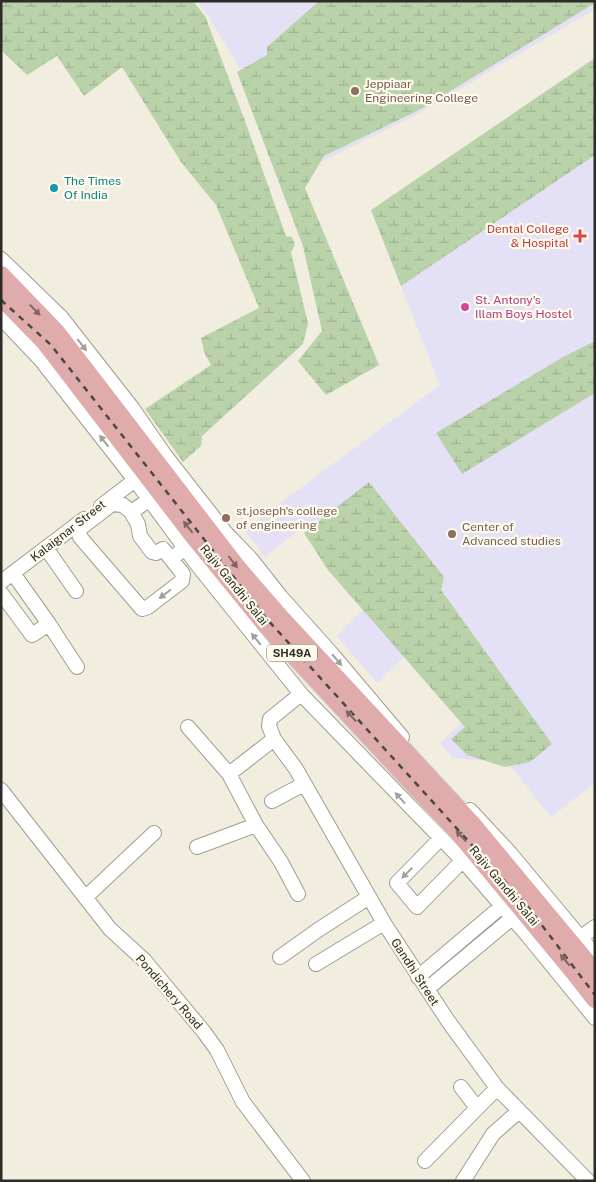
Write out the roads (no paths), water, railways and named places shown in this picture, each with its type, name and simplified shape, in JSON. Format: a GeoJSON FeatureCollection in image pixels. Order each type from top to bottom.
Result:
{"type":"FeatureCollection","features":[{"type":"Feature","properties":{"kind":"main road","name":"Rajiv Gandhi Salai"},"geometry":{"type":"LineString","coordinates":[[1,275],[56,332],[267,626],[465,840],[595,999]]}},
{"type":"Feature","properties":{"kind":"main road","name":"Rajiv Gandhi Salai"},"geometry":{"type":"LineString","coordinates":[[1,298],[44,342],[175,498],[279,616],[471,823],[595,972]]}},
{"type":"Feature","properties":{"kind":"street"},"geometry":{"type":"LineString","coordinates":[[1,258],[61,317],[134,409],[164,454],[225,532],[252,559],[281,597],[402,737],[510,853],[595,955]]}},
{"type":"Feature","properties":{"kind":"street"},"geometry":{"type":"LineString","coordinates":[[1,318],[41,360],[135,480],[185,548],[301,694],[365,758],[406,804],[462,861],[595,1018]]}},
{"type":"Feature","properties":{"kind":"street","name":"Kalaignar Street"},"geometry":{"type":"LineString","coordinates":[[1,582],[135,480]]}},
{"type":"Feature","properties":{"kind":"street"},"geometry":{"type":"LineString","coordinates":[[131,512],[150,500]]}},
{"type":"Feature","properties":{"kind":"street"},"geometry":{"type":"LineString","coordinates":[[112,504],[123,505],[131,512],[138,524],[140,536],[152,552],[156,553],[163,549],[171,558],[183,574],[182,581],[148,607],[142,608],[80,537],[79,533],[81,528],[112,504]]}},
{"type":"Feature","properties":{"kind":"street"},"geometry":{"type":"LineString","coordinates":[[46,548],[76,591]]}},
{"type":"Feature","properties":{"kind":"street"},"geometry":{"type":"LineString","coordinates":[[171,558],[185,548]]}},
{"type":"Feature","properties":{"kind":"street"},"geometry":{"type":"LineString","coordinates":[[17,579],[77,667]]}},
{"type":"Feature","properties":{"kind":"street"},"geometry":{"type":"LineString","coordinates":[[1,594],[32,635],[49,624]]}},
{"type":"Feature","properties":{"kind":"street"},"geometry":{"type":"LineString","coordinates":[[229,774],[274,739],[269,726],[270,719],[301,694]]}},
{"type":"Feature","properties":{"kind":"street"},"geometry":{"type":"LineString","coordinates":[[188,727],[229,774],[256,826],[276,855],[298,894]]}},
{"type":"Feature","properties":{"kind":"street","name":"Gandhi Street"},"geometry":{"type":"LineString","coordinates":[[274,739],[296,769],[384,923],[448,1021],[497,1088],[588,1181]]}},
{"type":"Feature","properties":{"kind":"street"},"geometry":{"type":"LineString","coordinates":[[272,801],[304,784]]}},
{"type":"Feature","properties":{"kind":"street","name":"Pondichery Road"},"geometry":{"type":"LineString","coordinates":[[1,790],[110,929],[145,961],[204,1032],[217,1050],[243,1102],[303,1181]]}},
{"type":"Feature","properties":{"kind":"street"},"geometry":{"type":"LineString","coordinates":[[197,847],[256,826]]}},
{"type":"Feature","properties":{"kind":"street"},"geometry":{"type":"LineString","coordinates":[[86,898],[154,833]]}},
{"type":"Feature","properties":{"kind":"street"},"geometry":{"type":"LineString","coordinates":[[441,838],[396,883],[417,907],[462,861]]}},
{"type":"Feature","properties":{"kind":"street"},"geometry":{"type":"LineString","coordinates":[[280,957],[369,897]]}},
{"type":"Feature","properties":{"kind":"street"},"geometry":{"type":"LineString","coordinates":[[418,976],[502,906]]}},
{"type":"Feature","properties":{"kind":"street"},"geometry":{"type":"LineString","coordinates":[[427,990],[512,918]]}},
{"type":"Feature","properties":{"kind":"street"},"geometry":{"type":"LineString","coordinates":[[316,964],[384,923]]}},
{"type":"Feature","properties":{"kind":"street"},"geometry":{"type":"LineString","coordinates":[[580,938],[595,928]]}},
{"type":"Feature","properties":{"kind":"street"},"geometry":{"type":"LineString","coordinates":[[461,1087],[477,1108]]}},
{"type":"Feature","properties":{"kind":"street"},"geometry":{"type":"LineString","coordinates":[[426,1161],[497,1088]]}},
{"type":"Feature","properties":{"kind":"street"},"geometry":{"type":"LineString","coordinates":[[464,1181],[493,1134],[519,1111]]}},
{"type":"Feature","properties":{"kind":"railway"},"geometry":{"type":"LineString","coordinates":[[1,300],[51,345],[266,618],[528,907],[595,995]]}},
{"type":"Feature","properties":{"kind":"place","name":"Jeppiaar Engineering College"},"geometry":{"type":"Point","coordinates":[355,91]}},
{"type":"Feature","properties":{"kind":"place","name":"The Times Of India"},"geometry":{"type":"Point","coordinates":[54,188]}},
{"type":"Feature","properties":{"kind":"place","name":"Dental College & Hospital"},"geometry":{"type":"Point","coordinates":[580,236]}},
{"type":"Feature","properties":{"kind":"place","name":"St. Antony's Illam Boys Hostel"},"geometry":{"type":"Point","coordinates":[465,307]}},
{"type":"Feature","properties":{"kind":"place","name":"st.joseph's college of engineering"},"geometry":{"type":"Point","coordinates":[226,518]}},
{"type":"Feature","properties":{"kind":"place","name":"Center of Advanced studies"},"geometry":{"type":"Point","coordinates":[452,534]}}]}
